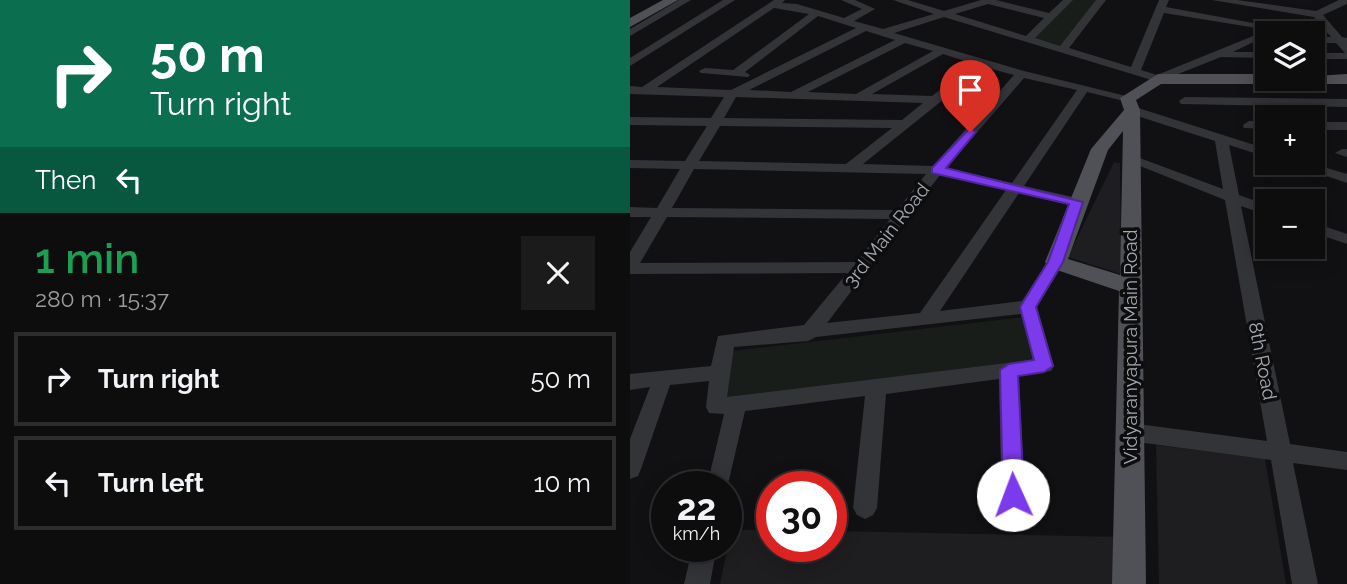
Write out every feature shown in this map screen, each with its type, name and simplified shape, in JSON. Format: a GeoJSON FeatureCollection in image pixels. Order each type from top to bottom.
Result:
{"type":"FeatureCollection","features":[{"type":"Feature","properties":{"kind":"main road"},"geometry":{"type":"LineString","coordinates":[[630,16],[659,0]]}},
{"type":"Feature","properties":{"kind":"main road"},"geometry":{"type":"LineString","coordinates":[[630,23],[673,0]]}},
{"type":"Feature","properties":{"kind":"main road"},"geometry":{"type":"LineString","coordinates":[[1131,287],[1056,262],[1077,202],[1100,149],[1130,104],[1157,79],[1347,79]]}},
{"type":"Feature","properties":{"kind":"main road","name":"Vidyaranyapura Main Road"},"geometry":{"type":"LineString","coordinates":[[1129,584],[1132,160],[1130,104]]}},
{"type":"Feature","properties":{"kind":"street"},"geometry":{"type":"LineString","coordinates":[[630,33],[686,0]]}},
{"type":"Feature","properties":{"kind":"street"},"geometry":{"type":"LineString","coordinates":[[633,59],[703,20],[730,0]]}},
{"type":"Feature","properties":{"kind":"street"},"geometry":{"type":"LineString","coordinates":[[806,3],[816,13],[847,20],[870,9],[846,0]]}},
{"type":"Feature","properties":{"kind":"street"},"geometry":{"type":"LineString","coordinates":[[898,0],[1157,79],[1254,40]]}},
{"type":"Feature","properties":{"kind":"street"},"geometry":{"type":"LineString","coordinates":[[882,33],[990,0],[1051,17]]}},
{"type":"Feature","properties":{"kind":"street"},"geometry":{"type":"LineString","coordinates":[[1028,40],[1068,0]]}},
{"type":"Feature","properties":{"kind":"street"},"geometry":{"type":"LineString","coordinates":[[1062,50],[1101,0]]}},
{"type":"Feature","properties":{"kind":"street"},"geometry":{"type":"LineString","coordinates":[[1186,14],[1195,0]]}},
{"type":"Feature","properties":{"kind":"street"},"geometry":{"type":"LineString","coordinates":[[1217,0],[1317,14],[1343,40],[1347,50]]}},
{"type":"Feature","properties":{"kind":"street"},"geometry":{"type":"LineString","coordinates":[[1300,21],[1347,0]]}},
{"type":"Feature","properties":{"kind":"street"},"geometry":{"type":"LineString","coordinates":[[644,91],[777,2],[806,3],[864,28],[1130,104],[1255,149]]}},
{"type":"Feature","properties":{"kind":"street"},"geometry":{"type":"LineString","coordinates":[[1135,71],[1162,5],[1186,14],[1255,25]]}},
{"type":"Feature","properties":{"kind":"street"},"geometry":{"type":"LineString","coordinates":[[1328,9],[1347,9]]}},
{"type":"Feature","properties":{"kind":"street"},"geometry":{"type":"LineString","coordinates":[[735,74],[816,13]]}},
{"type":"Feature","properties":{"kind":"street"},"geometry":{"type":"LineString","coordinates":[[662,14],[703,20]]}},
{"type":"Feature","properties":{"kind":"street"},"geometry":{"type":"LineString","coordinates":[[1326,25],[1347,25]]}},
{"type":"Feature","properties":{"kind":"street"},"geometry":{"type":"LineString","coordinates":[[859,267],[630,268],[732,94],[864,28]]}},
{"type":"Feature","properties":{"kind":"street"},"geometry":{"type":"LineString","coordinates":[[792,96],[904,39]]}},
{"type":"Feature","properties":{"kind":"street"},"geometry":{"type":"LineString","coordinates":[[1325,40],[1343,40]]}},
{"type":"Feature","properties":{"kind":"street"},"geometry":{"type":"LineString","coordinates":[[859,97],[941,51]]}},
{"type":"Feature","properties":{"kind":"street"},"geometry":{"type":"LineString","coordinates":[[1218,54],[1255,55]]}},
{"type":"Feature","properties":{"kind":"street"},"geometry":{"type":"LineString","coordinates":[[1325,56],[1347,56]]}},
{"type":"Feature","properties":{"kind":"street"},"geometry":{"type":"LineString","coordinates":[[851,167],[932,100],[982,63]]}},
{"type":"Feature","properties":{"kind":"street"},"geometry":{"type":"LineString","coordinates":[[705,71],[765,77]]}},
{"type":"Feature","properties":{"kind":"street","name":"3rd Main Road"},"geometry":{"type":"LineString","coordinates":[[808,334],[937,170],[1021,74]]}},
{"type":"Feature","properties":{"kind":"street"},"geometry":{"type":"LineString","coordinates":[[630,90],[932,100]]}},
{"type":"Feature","properties":{"kind":"street"},"geometry":{"type":"LineString","coordinates":[[925,319],[1083,90]]}},
{"type":"Feature","properties":{"kind":"street"},"geometry":{"type":"LineString","coordinates":[[1185,100],[1347,103]]}},
{"type":"Feature","properties":{"kind":"street"},"geometry":{"type":"LineString","coordinates":[[630,121],[904,124]]}},
{"type":"Feature","properties":{"kind":"street"},"geometry":{"type":"LineString","coordinates":[[1249,125],[1255,125]]}},
{"type":"Feature","properties":{"kind":"street"},"geometry":{"type":"LineString","coordinates":[[1325,126],[1347,127]]}},
{"type":"Feature","properties":{"kind":"street","name":"8th Road"},"geometry":{"type":"LineString","coordinates":[[1222,138],[1305,584]]}},
{"type":"Feature","properties":{"kind":"street"},"geometry":{"type":"LineString","coordinates":[[1132,160],[1255,207]]}},
{"type":"Feature","properties":{"kind":"street"},"geometry":{"type":"LineString","coordinates":[[630,164],[937,170],[1077,202]]}},
{"type":"Feature","properties":{"kind":"street"},"geometry":{"type":"LineString","coordinates":[[1325,173],[1347,180]]}},
{"type":"Feature","properties":{"kind":"street"},"geometry":{"type":"LineString","coordinates":[[630,212],[901,215]]}},
{"type":"Feature","properties":{"kind":"street"},"geometry":{"type":"LineString","coordinates":[[1325,231],[1347,239]]}},
{"type":"Feature","properties":{"kind":"street"},"geometry":{"type":"LineString","coordinates":[[1028,307],[808,334],[725,341],[716,407],[1044,366],[1028,307],[1056,262]]}},
{"type":"Feature","properties":{"kind":"street"},"geometry":{"type":"LineString","coordinates":[[1009,370],[1014,520]]}},
{"type":"Feature","properties":{"kind":"street"},"geometry":{"type":"LineString","coordinates":[[630,382],[720,372]]}},
{"type":"Feature","properties":{"kind":"street"},"geometry":{"type":"LineString","coordinates":[[630,469],[663,378]]}},
{"type":"Feature","properties":{"kind":"street"},"geometry":{"type":"LineString","coordinates":[[864,508],[876,387]]}},
{"type":"Feature","properties":{"kind":"street"},"geometry":{"type":"LineString","coordinates":[[721,471],[736,405]]}},
{"type":"Feature","properties":{"kind":"street"},"geometry":{"type":"LineString","coordinates":[[1130,432],[1347,461]]}},
{"type":"Feature","properties":{"kind":"street"},"geometry":{"type":"LineString","coordinates":[[697,584],[702,562]]}},
{"type":"Feature","properties":{"kind":"shaded area"},"geometry":{"type":"Polygon","coordinates":[[[1071,0],[1098,0],[1061,48],[1031,40],[1071,0]]]}},
{"type":"Feature","properties":{"kind":"shaded area"},"geometry":{"type":"Polygon","coordinates":[[[1114,162],[1120,163],[1121,274],[1068,257],[1114,162]]]}},
{"type":"Feature","properties":{"kind":"shaded area"},"geometry":{"type":"Polygon","coordinates":[[[1025,317],[1037,360],[725,399],[732,351],[1025,317]]]}},
{"type":"Feature","properties":{"kind":"shaded area"},"geometry":{"type":"Polygon","coordinates":[[[1156,445],[1265,459],[1286,584],[1159,584],[1156,445]]]}},
{"type":"Feature","properties":{"kind":"shaded area"},"geometry":{"type":"Polygon","coordinates":[[[742,530],[756,530],[756,562],[847,562],[847,531],[1123,537],[1123,584],[720,584],[724,562],[742,562],[742,530]]]}},
{"type":"Feature","properties":{"kind":"route"},"geometry":{"type":"LineString","coordinates":[[970,132],[937,170],[1077,202],[1056,262],[1028,307],[1044,366],[1009,370],[1013,495]]}}]}
